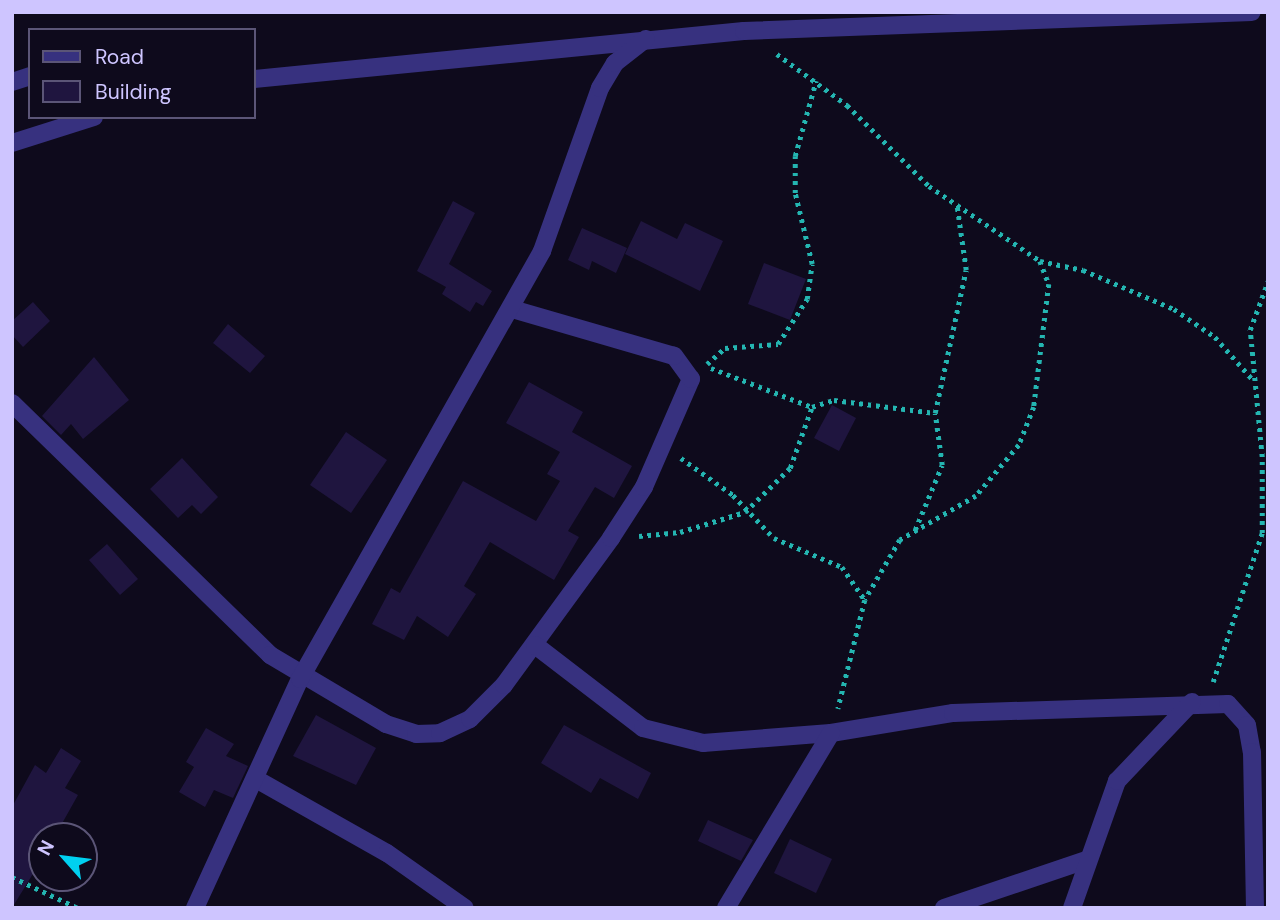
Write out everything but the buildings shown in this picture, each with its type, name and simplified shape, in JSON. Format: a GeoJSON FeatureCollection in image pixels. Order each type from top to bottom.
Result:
{"type":"FeatureCollection","features":[{"type":"Feature","properties":{"kind":"street"},"geometry":{"type":"LineString","coordinates":[[256,79],[744,31],[1252,12]]}},
{"type":"Feature","properties":{"kind":"street"},"geometry":{"type":"LineString","coordinates":[[195,908],[300,679],[386,517],[512,309],[542,251],[600,88],[615,63],[646,39]]}},
{"type":"Feature","properties":{"kind":"street"},"geometry":{"type":"LineString","coordinates":[[12,143],[88,119]]}},
{"type":"Feature","properties":{"kind":"street"},"geometry":{"type":"LineString","coordinates":[[12,403],[300,679],[386,724],[416,734],[440,733],[470,719],[535,645],[611,538],[663,446],[691,379],[674,356],[512,309]]}},
{"type":"Feature","properties":{"kind":"street"},"geometry":{"type":"LineString","coordinates":[[535,645],[643,728],[670,737],[759,742],[953,713],[1201,701],[1237,709],[1247,725],[1255,908]]}},
{"type":"Feature","properties":{"kind":"street"},"geometry":{"type":"LineString","coordinates":[[1072,908],[1086,860],[1117,781],[1201,701]]}},
{"type":"Feature","properties":{"kind":"street"},"geometry":{"type":"LineString","coordinates":[[726,908],[831,733]]}},
{"type":"Feature","properties":{"kind":"street"},"geometry":{"type":"LineString","coordinates":[[256,779],[387,853],[465,908]]}},
{"type":"Feature","properties":{"kind":"street"},"geometry":{"type":"LineString","coordinates":[[944,908],[1086,860]]}},
{"type":"Feature","properties":{"kind":"path"},"geometry":{"type":"LineString","coordinates":[[744,31],[816,81],[957,206],[1040,261],[1083,270],[1174,309],[1215,337],[1255,382]]}},
{"type":"Feature","properties":{"kind":"path"},"geometry":{"type":"LineString","coordinates":[[706,365],[725,348],[778,344],[807,299],[812,264],[795,193],[795,156],[816,81]]}},
{"type":"Feature","properties":{"kind":"path"},"geometry":{"type":"LineString","coordinates":[[915,530],[941,473],[935,413],[966,270],[957,206]]}},
{"type":"Feature","properties":{"kind":"path"},"geometry":{"type":"LineString","coordinates":[[831,733],[866,600],[900,540],[992,484],[1019,445],[1034,407],[1050,315],[1040,261]]}},
{"type":"Feature","properties":{"kind":"path"},"geometry":{"type":"LineString","coordinates":[[1201,701],[1262,533],[1250,330],[1268,281]]}},
{"type":"Feature","properties":{"kind":"path"},"geometry":{"type":"LineString","coordinates":[[674,356],[706,365],[812,407],[834,400],[935,413]]}},
{"type":"Feature","properties":{"kind":"path"},"geometry":{"type":"LineString","coordinates":[[611,538],[680,532],[745,512],[790,468],[812,407]]}},
{"type":"Feature","properties":{"kind":"path"},"geometry":{"type":"LineString","coordinates":[[663,446],[733,495],[745,512],[774,538],[842,567],[866,600]]}},
{"type":"Feature","properties":{"kind":"path"},"geometry":{"type":"LineString","coordinates":[[12,877],[78,908]]}}]}
